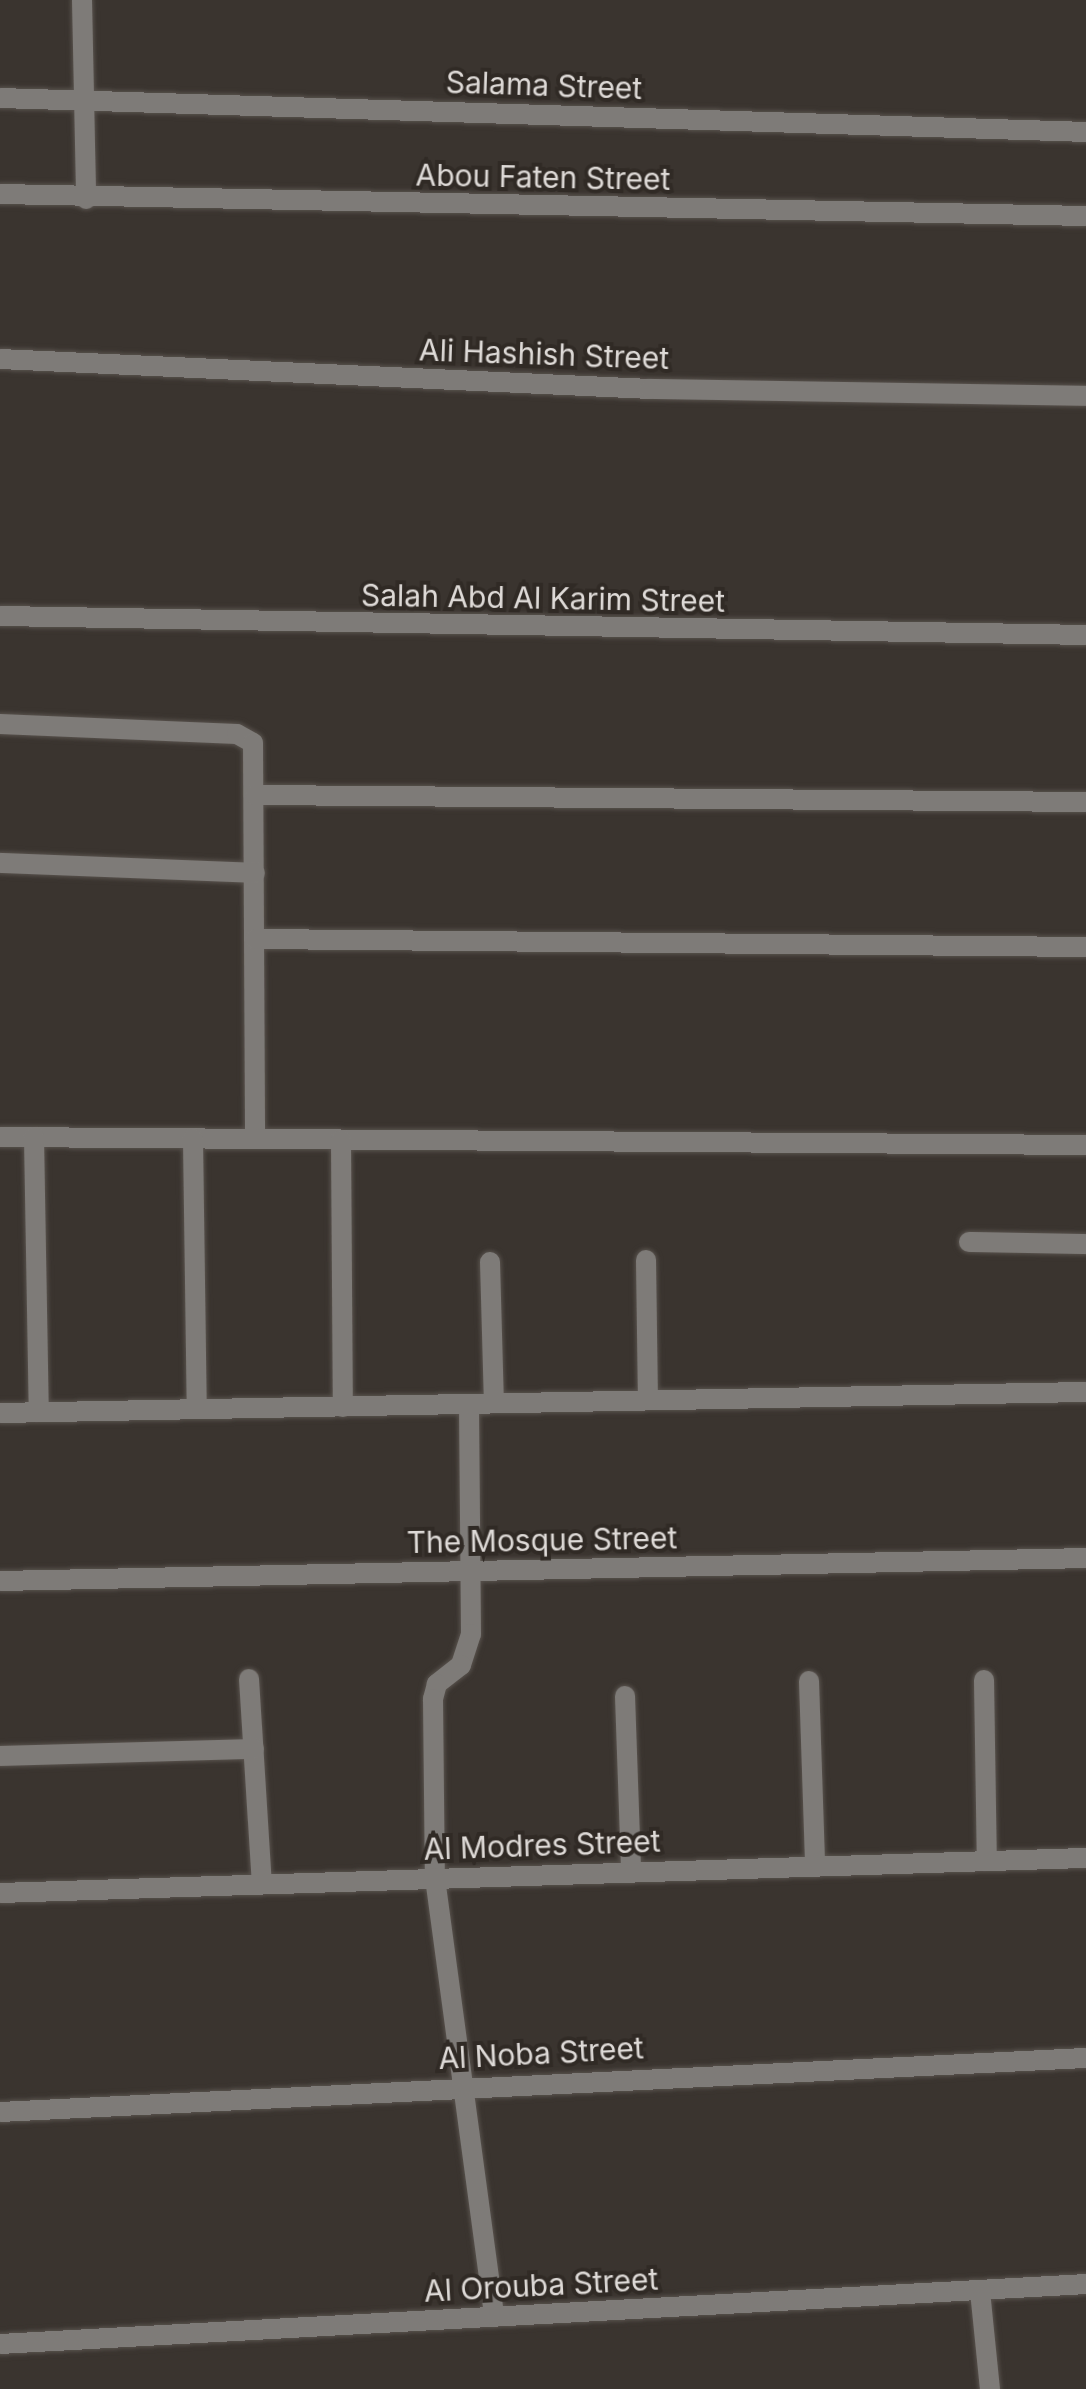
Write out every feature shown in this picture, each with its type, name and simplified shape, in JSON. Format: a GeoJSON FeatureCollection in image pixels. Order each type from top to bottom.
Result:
{"type":"FeatureCollection","features":[{"type":"Feature","properties":{"kind":"street"},"geometry":{"type":"LineString","coordinates":[[82,0],[86,199]]}},
{"type":"Feature","properties":{"kind":"street","name":"Salama Street"},"geometry":{"type":"LineString","coordinates":[[0,98],[1086,132]]}},
{"type":"Feature","properties":{"kind":"street","name":"Abou Faten Street"},"geometry":{"type":"LineString","coordinates":[[0,194],[86,199],[1086,216]]}},
{"type":"Feature","properties":{"kind":"street","name":"Ali Hashish Street"},"geometry":{"type":"LineString","coordinates":[[0,358],[650,389],[1086,396]]}},
{"type":"Feature","properties":{"kind":"street","name":"Salah Abd Al Karim Street"},"geometry":{"type":"LineString","coordinates":[[0,616],[1086,635]]}},
{"type":"Feature","properties":{"kind":"street"},"geometry":{"type":"LineString","coordinates":[[0,724],[246,736],[255,752],[256,1140]]}},
{"type":"Feature","properties":{"kind":"street"},"geometry":{"type":"LineString","coordinates":[[255,795],[1086,802]]}},
{"type":"Feature","properties":{"kind":"street"},"geometry":{"type":"LineString","coordinates":[[0,863],[255,874]]}},
{"type":"Feature","properties":{"kind":"street"},"geometry":{"type":"LineString","coordinates":[[255,939],[1086,947]]}},
{"type":"Feature","properties":{"kind":"street"},"geometry":{"type":"LineString","coordinates":[[0,1137],[1086,1145]]}},
{"type":"Feature","properties":{"kind":"street"},"geometry":{"type":"LineString","coordinates":[[34,1138],[40,1412]]}},
{"type":"Feature","properties":{"kind":"street"},"geometry":{"type":"LineString","coordinates":[[192,1139],[198,1410]]}},
{"type":"Feature","properties":{"kind":"street"},"geometry":{"type":"LineString","coordinates":[[341,1140],[344,1407]]}},
{"type":"Feature","properties":{"kind":"street"},"geometry":{"type":"LineString","coordinates":[[968,1242],[1086,1244]]}},
{"type":"Feature","properties":{"kind":"street"},"geometry":{"type":"LineString","coordinates":[[646,1260],[648,1400]]}},
{"type":"Feature","properties":{"kind":"street"},"geometry":{"type":"LineString","coordinates":[[490,1262],[494,1403]]}},
{"type":"Feature","properties":{"kind":"street"},"geometry":{"type":"LineString","coordinates":[[0,1413],[1086,1392]]}},
{"type":"Feature","properties":{"kind":"street"},"geometry":{"type":"LineString","coordinates":[[469,1404],[468,1651],[433,1699],[435,1878],[494,2318]]}},
{"type":"Feature","properties":{"kind":"street","name":"The Mosque Street"},"geometry":{"type":"LineString","coordinates":[[0,1581],[1086,1558]]}},
{"type":"Feature","properties":{"kind":"street"},"geometry":{"type":"LineString","coordinates":[[249,1679],[262,1884]]}},
{"type":"Feature","properties":{"kind":"street"},"geometry":{"type":"LineString","coordinates":[[984,1680],[986,1861]]}},
{"type":"Feature","properties":{"kind":"street"},"geometry":{"type":"LineString","coordinates":[[809,1681],[814,1866]]}},
{"type":"Feature","properties":{"kind":"street"},"geometry":{"type":"LineString","coordinates":[[625,1696],[631,1872]]}},
{"type":"Feature","properties":{"kind":"street"},"geometry":{"type":"LineString","coordinates":[[0,1756],[254,1749]]}},
{"type":"Feature","properties":{"kind":"street","name":"Al Modres Street"},"geometry":{"type":"LineString","coordinates":[[0,1893],[1086,1858]]}},
{"type":"Feature","properties":{"kind":"street","name":"Al Noba Street"},"geometry":{"type":"LineString","coordinates":[[0,2112],[462,2086],[1086,2058]]}},
{"type":"Feature","properties":{"kind":"street","name":"Al Orouba Street"},"geometry":{"type":"LineString","coordinates":[[0,2344],[1086,2284]]}},
{"type":"Feature","properties":{"kind":"street"},"geometry":{"type":"LineString","coordinates":[[980,2291],[990,2389]]}}]}
